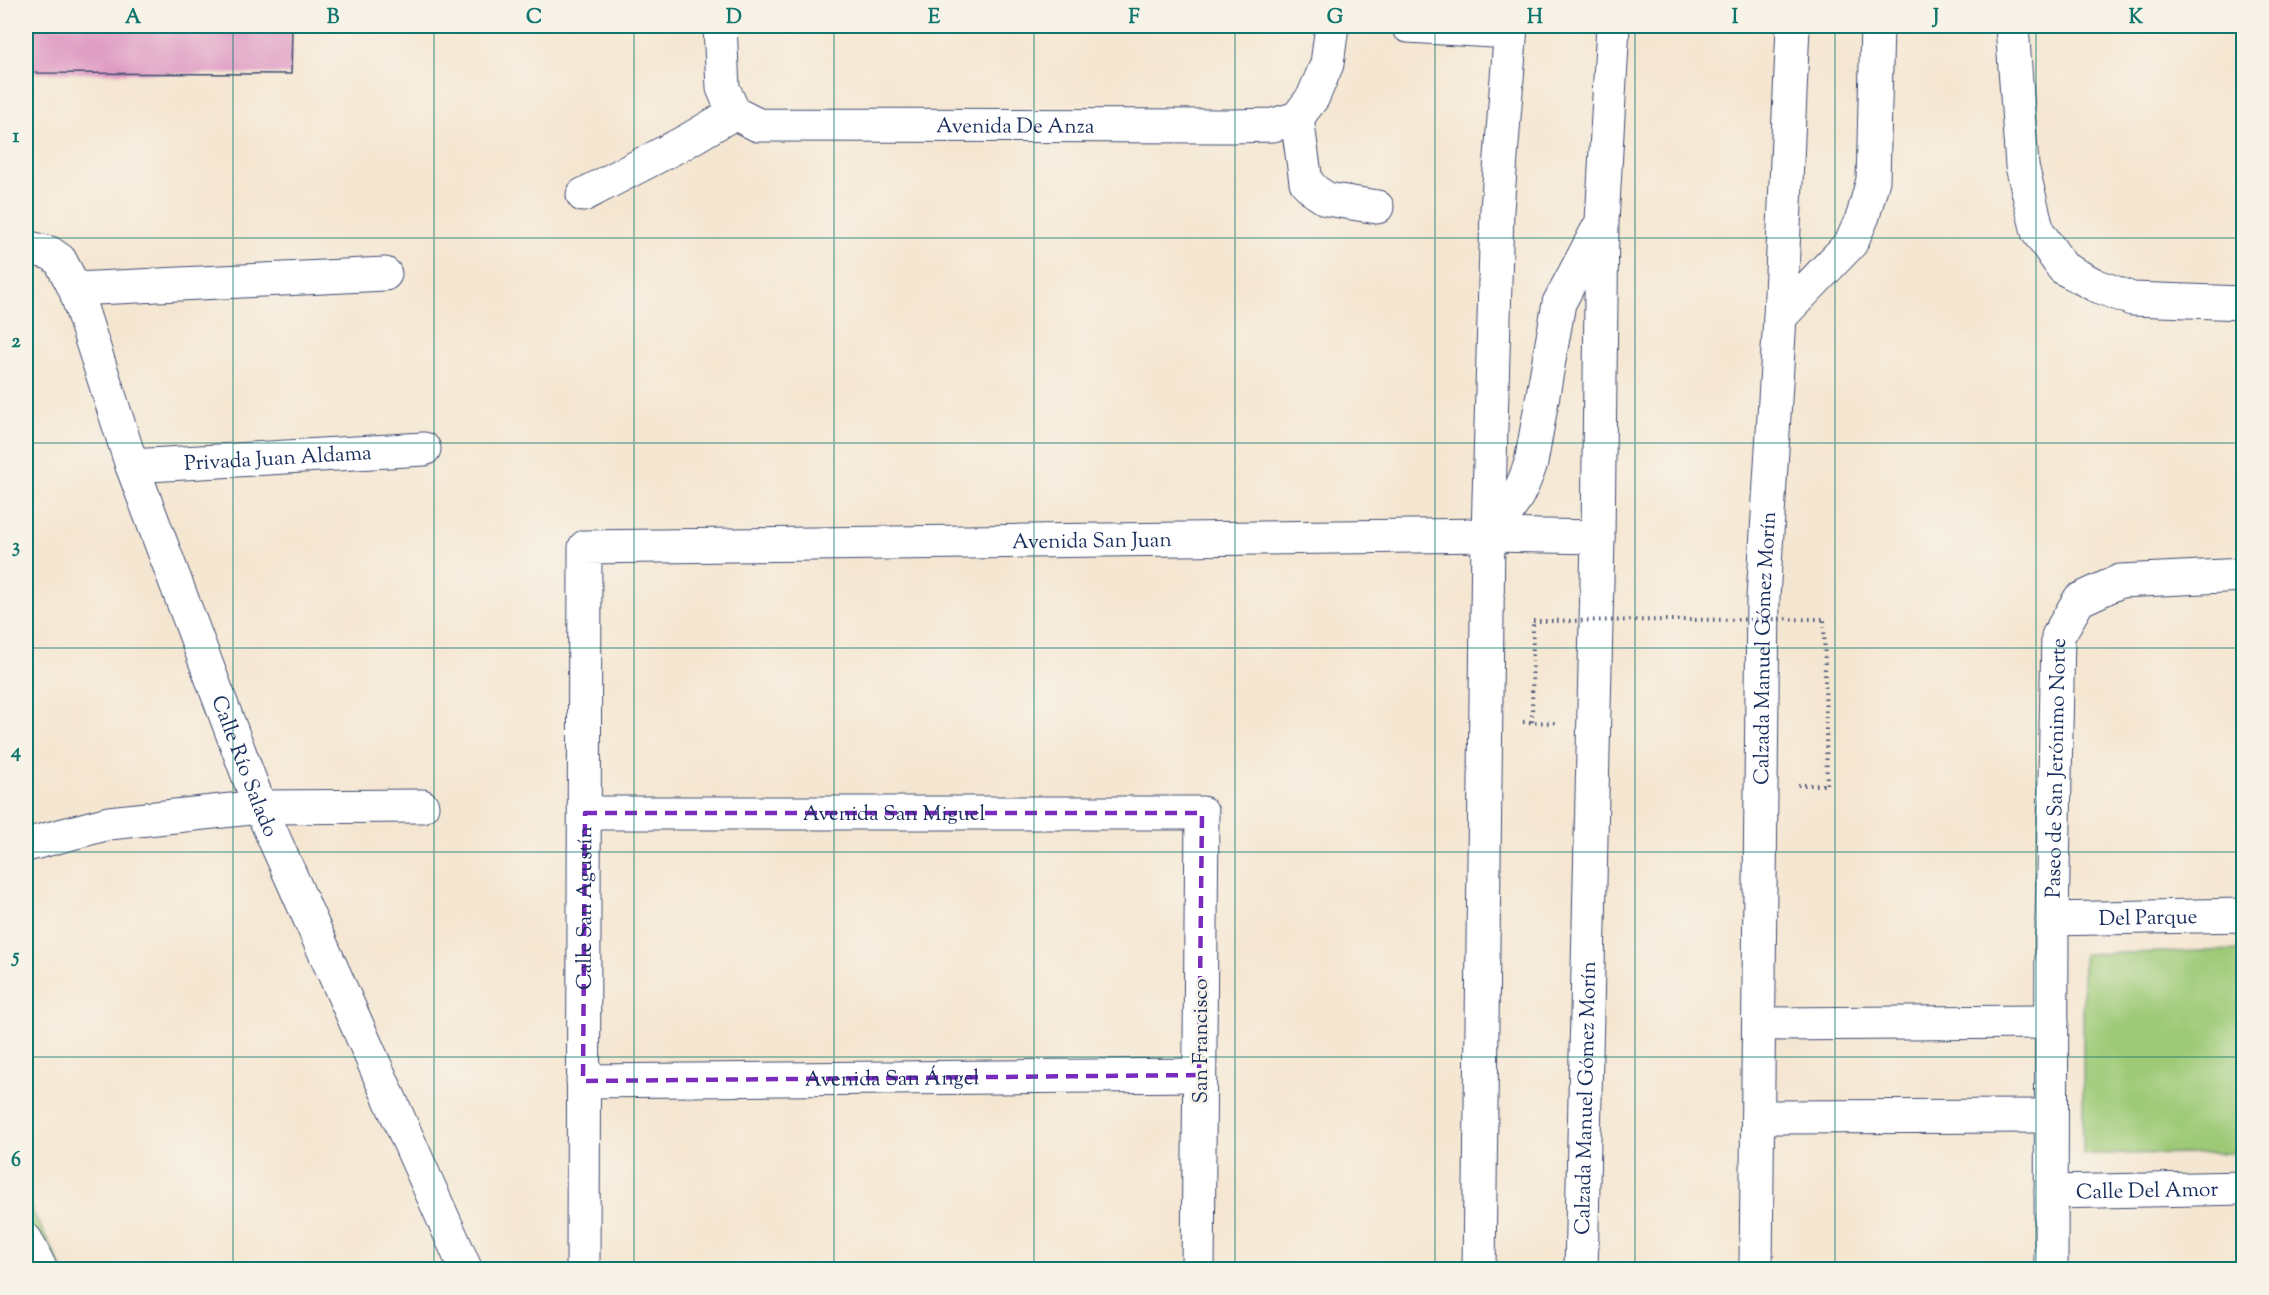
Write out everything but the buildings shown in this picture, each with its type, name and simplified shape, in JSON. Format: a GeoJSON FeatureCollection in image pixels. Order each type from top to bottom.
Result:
{"type":"FeatureCollection","features":[{"type":"Feature","properties":{"kind":"street"},"geometry":{"type":"LineString","coordinates":[[583,195],[685,142],[734,112],[723,88],[720,26]]}},
{"type":"Feature","properties":{"kind":"street"},"geometry":{"type":"LineString","coordinates":[[1332,26],[1327,64],[1313,97],[1297,118],[1306,182],[1327,199],[1377,207]]}},
{"type":"Feature","properties":{"kind":"street"},"geometry":{"type":"LineString","coordinates":[[1408,26],[1510,29],[1497,210],[1488,536],[1479,1269]]}},
{"type":"Feature","properties":{"kind":"street","name":"Calzada Manuel Gómez Morín"},"geometry":{"type":"LineString","coordinates":[[1581,1269],[1598,537],[1602,222],[1612,26]]}},
{"type":"Feature","properties":{"kind":"street","name":"Calzada Manuel Gómez Morín"},"geometry":{"type":"LineString","coordinates":[[1756,1269],[1763,598],[1780,317],[1792,26]]}},
{"type":"Feature","properties":{"kind":"street"},"geometry":{"type":"LineString","coordinates":[[1780,317],[1851,243],[1863,216],[1873,180],[1877,26]]}},
{"type":"Feature","properties":{"kind":"street"},"geometry":{"type":"LineString","coordinates":[[2013,26],[2022,166],[2038,232],[2063,268],[2095,285],[2132,299],[2244,303]]}},
{"type":"Feature","properties":{"kind":"street","name":"Avenida De Anza"},"geometry":{"type":"LineString","coordinates":[[734,112],[758,125],[1233,126],[1273,125],[1297,118]]}},
{"type":"Feature","properties":{"kind":"street"},"geometry":{"type":"LineString","coordinates":[[1488,536],[1509,513],[1523,487],[1531,462],[1559,303],[1602,222]]}},
{"type":"Feature","properties":{"kind":"street","name":"Calle Río Salado"},"geometry":{"type":"LineString","coordinates":[[38,250],[60,260],[75,289],[132,466],[260,807],[466,1269]]}},
{"type":"Feature","properties":{"kind":"street"},"geometry":{"type":"LineString","coordinates":[[75,289],[385,274]]}},
{"type":"Feature","properties":{"kind":"street","name":"Privada Juan Aldama"},"geometry":{"type":"LineString","coordinates":[[132,466],[424,449]]}},
{"type":"Feature","properties":{"kind":"street","name":"Avenida San Juan"},"geometry":{"type":"LineString","coordinates":[[585,547],[1488,536],[1598,537]]}},
{"type":"Feature","properties":{"kind":"street","name":"Calle San Agustín"},"geometry":{"type":"LineString","coordinates":[[583,1269],[585,547]]}},
{"type":"Feature","properties":{"kind":"street","name":"Paseo de San Jerónimo Norte"},"geometry":{"type":"LineString","coordinates":[[2051,1269],[2052,920],[2058,636],[2079,600],[2120,581],[2244,575]]}},
{"type":"Feature","properties":{"kind":"street"},"geometry":{"type":"LineString","coordinates":[[26,845],[109,823],[260,807],[422,806]]}},
{"type":"Feature","properties":{"kind":"street","name":"Avenida San Miguel"},"geometry":{"type":"LineString","coordinates":[[585,813],[1202,813]]}},
{"type":"Feature","properties":{"kind":"street","name":"San Francisco"},"geometry":{"type":"LineString","coordinates":[[1198,1269],[1202,813]]}},
{"type":"Feature","properties":{"kind":"street","name":"Del Parque"},"geometry":{"type":"LineString","coordinates":[[2052,920],[2244,915]]}},
{"type":"Feature","properties":{"kind":"street"},"geometry":{"type":"LineString","coordinates":[[1759,1024],[2052,1022]]}},
{"type":"Feature","properties":{"kind":"street","name":"Avenida San Ángel"},"geometry":{"type":"LineString","coordinates":[[583,1081],[1199,1075]]}},
{"type":"Feature","properties":{"kind":"street"},"geometry":{"type":"LineString","coordinates":[[1759,1117],[2051,1116]]}},
{"type":"Feature","properties":{"kind":"street","name":"Calle Del Amor"},"geometry":{"type":"LineString","coordinates":[[2051,1192],[2244,1188]]}},
{"type":"Feature","properties":{"kind":"street"},"geometry":{"type":"LineString","coordinates":[[26,1240],[41,1269]]}},
{"type":"Feature","properties":{"kind":"path"},"geometry":{"type":"LineString","coordinates":[[1532,722],[1533,621],[1824,619],[1827,785]]}},
{"type":"Feature","properties":{"kind":"highlighted area"},"geometry":{"type":"Polygon","coordinates":[[[585,813],[1202,813],[1199,1075],[583,1081],[585,813]]]}},
{"type":"Feature","properties":{"kind":"green space"},"geometry":{"type":"Polygon","coordinates":[[[2243,950],[2243,1153],[2083,1154],[2083,954],[2243,950]]]}},
{"type":"Feature","properties":{"kind":"green space"},"geometry":{"type":"Polygon","coordinates":[[[26,1198],[62,1269],[26,1269],[26,1198]]]}}]}
